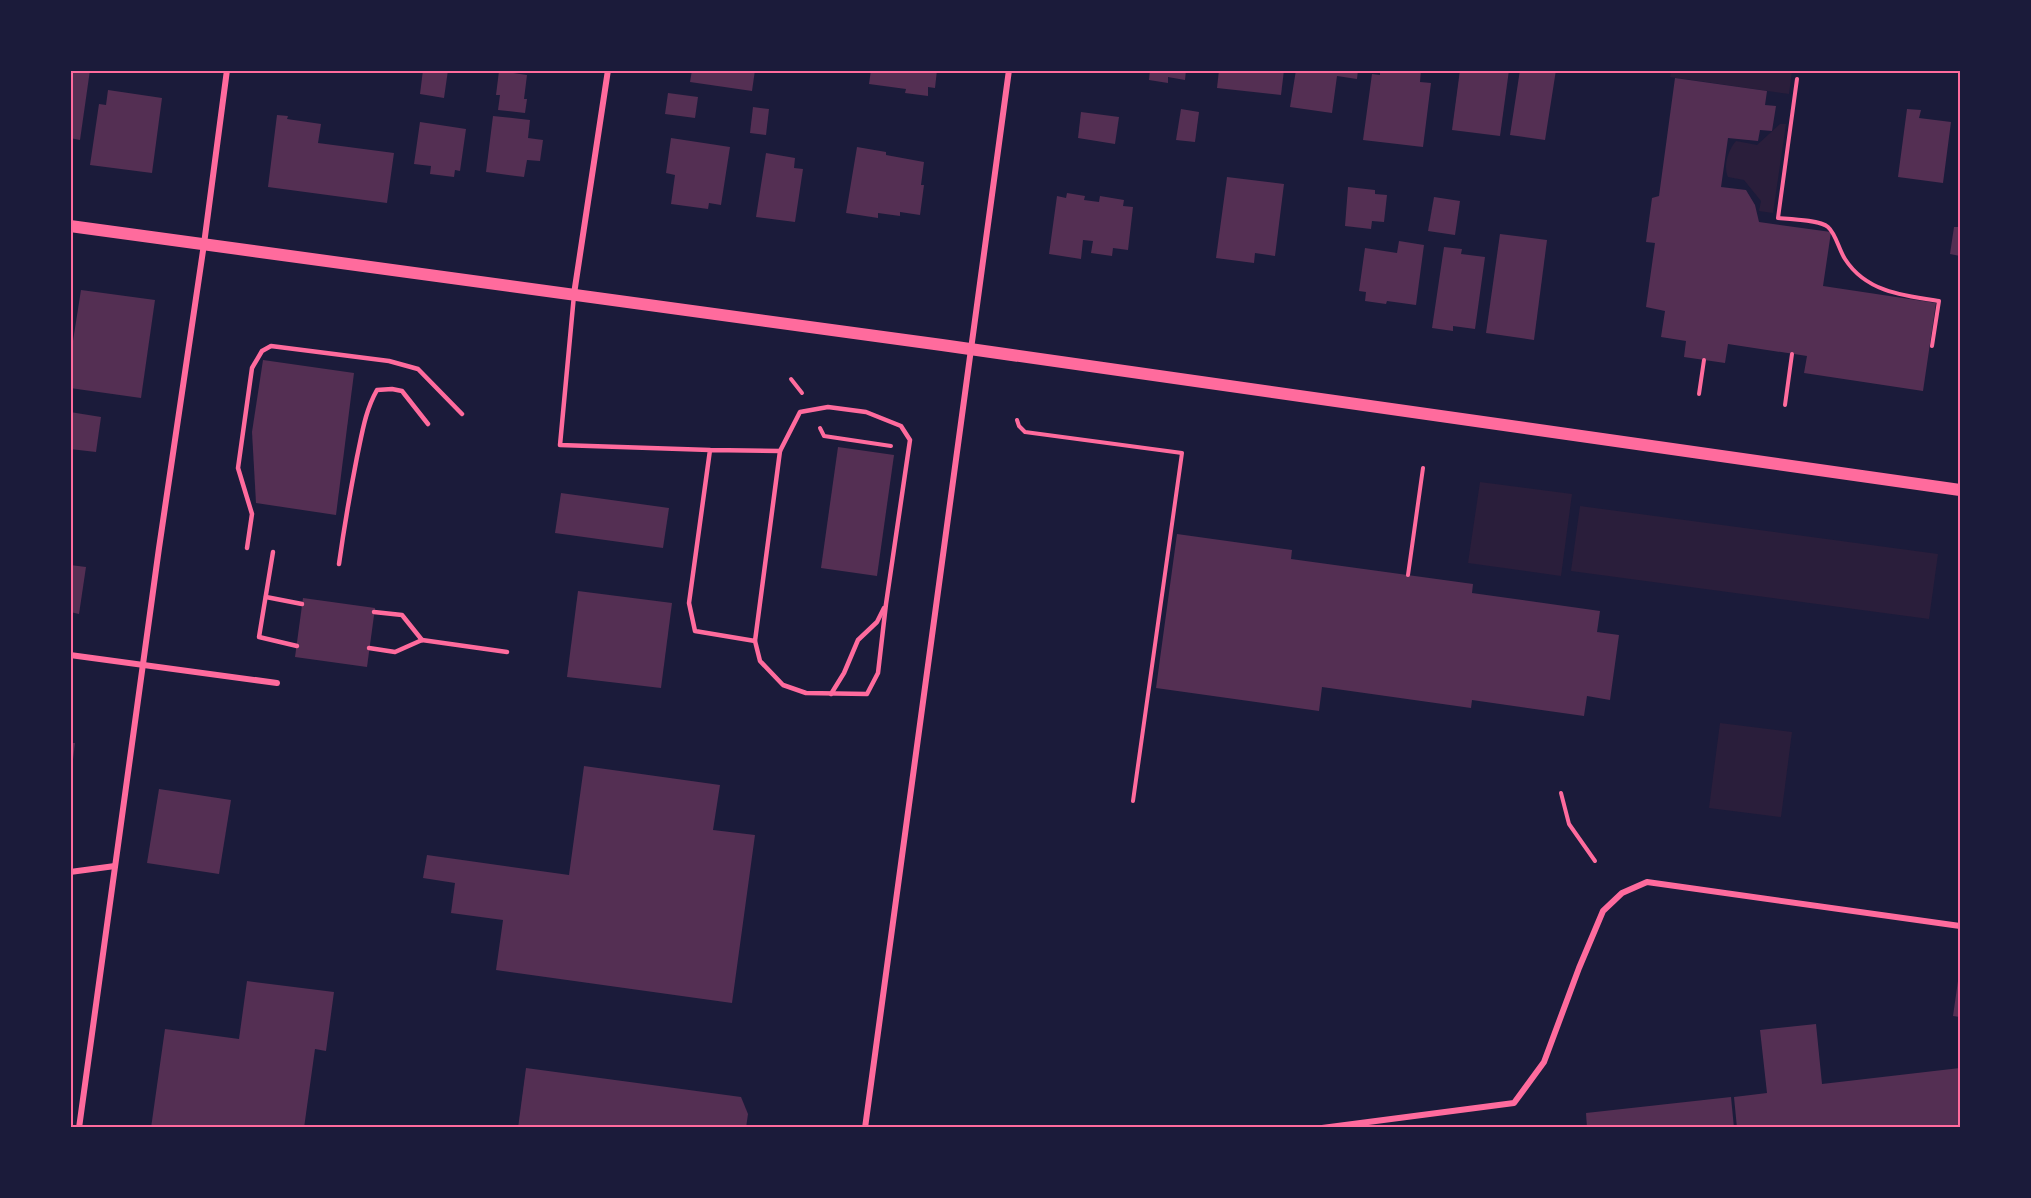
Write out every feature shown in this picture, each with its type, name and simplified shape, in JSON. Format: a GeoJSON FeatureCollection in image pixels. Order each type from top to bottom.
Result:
{"type":"FeatureCollection","features":[{"type":"Feature","properties":{"kind":"main road"},"geometry":{"type":"LineString","coordinates":[[70,226],[971,349],[1960,490]]}},
{"type":"Feature","properties":{"kind":"street"},"geometry":{"type":"LineString","coordinates":[[79,1128],[142,664],[204,244],[227,70]]}},
{"type":"Feature","properties":{"kind":"street"},"geometry":{"type":"LineString","coordinates":[[574,295],[608,70]]}},
{"type":"Feature","properties":{"kind":"street"},"geometry":{"type":"LineString","coordinates":[[865,1128],[1009,70]]}},
{"type":"Feature","properties":{"kind":"street"},"geometry":{"type":"LineString","coordinates":[[70,655],[277,683]]}},
{"type":"Feature","properties":{"kind":"street"},"geometry":{"type":"LineString","coordinates":[[70,872],[115,866]]}},
{"type":"Feature","properties":{"kind":"street"},"geometry":{"type":"LineString","coordinates":[[1322,1128],[1515,1103],[1544,1062],[1603,911],[1622,892],[1647,882],[1960,927]]}},
{"type":"Feature","properties":{"kind":"lane"},"geometry":{"type":"LineString","coordinates":[[574,295],[560,445],[780,451]]}},
{"type":"Feature","properties":{"kind":"lane"},"geometry":{"type":"LineString","coordinates":[[247,548],[252,514],[238,468],[252,368],[262,351],[271,346],[389,361],[418,369],[462,414]]}},
{"type":"Feature","properties":{"kind":"lane"},"geometry":{"type":"LineString","coordinates":[[339,564],[348,500],[368,406],[377,390],[392,389],[402,392],[428,424]]}},
{"type":"Feature","properties":{"kind":"lane"},"geometry":{"type":"LineString","coordinates":[[828,407],[866,412],[901,426],[910,440],[910,448],[878,673],[867,694],[806,693],[783,685],[760,661],[755,641],[780,451],[800,412],[828,407]]}},
{"type":"Feature","properties":{"kind":"lane"},"geometry":{"type":"LineString","coordinates":[[710,450],[689,603],[695,631],[755,641]]}},
{"type":"Feature","properties":{"kind":"lane"},"geometry":{"type":"LineString","coordinates":[[273,552],[259,637],[297,646]]}},
{"type":"Feature","properties":{"kind":"lane"},"geometry":{"type":"LineString","coordinates":[[266,597],[302,604]]}},
{"type":"Feature","properties":{"kind":"lane"},"geometry":{"type":"LineString","coordinates":[[831,694],[844,673],[858,640],[877,622],[886,604]]}},
{"type":"Feature","properties":{"kind":"lane"},"geometry":{"type":"LineString","coordinates":[[374,612],[402,615],[422,640]]}},
{"type":"Feature","properties":{"kind":"lane"},"geometry":{"type":"LineString","coordinates":[[369,648],[395,652],[422,640],[507,652]]}},
{"type":"Feature","properties":{"kind":"path"},"geometry":{"type":"LineString","coordinates":[[1797,79],[1778,218],[1823,224],[1830,228],[1847,262],[1868,282],[1895,294],[1939,301],[1932,346]]}},
{"type":"Feature","properties":{"kind":"path"},"geometry":{"type":"LineString","coordinates":[[1785,405],[1792,354]]}},
{"type":"Feature","properties":{"kind":"path"},"geometry":{"type":"LineString","coordinates":[[1699,394],[1704,360]]}},
{"type":"Feature","properties":{"kind":"path"},"geometry":{"type":"LineString","coordinates":[[1017,420],[1025,432],[1182,453],[1133,801]]}},
{"type":"Feature","properties":{"kind":"path"},"geometry":{"type":"LineString","coordinates":[[824,436],[910,448]]}},
{"type":"Feature","properties":{"kind":"path"},"geometry":{"type":"LineString","coordinates":[[1408,575],[1423,468]]}},
{"type":"Feature","properties":{"kind":"path"},"geometry":{"type":"LineString","coordinates":[[1562,793],[1569,824],[1595,861]]}},
{"type":"Feature","properties":{"kind":"shaded area"},"geometry":{"type":"Polygon","coordinates":[[[1671,70],[1792,71],[1789,94],[1670,77],[1671,70]]]}},
{"type":"Feature","properties":{"kind":"shaded area"},"geometry":{"type":"Polygon","coordinates":[[[1780,124],[1786,124],[1773,213],[1759,211],[1761,201],[1744,180],[1728,177],[1727,158],[1736,141],[1757,145],[1780,124]]]}},
{"type":"Feature","properties":{"kind":"shaded area"},"geometry":{"type":"Polygon","coordinates":[[[1480,482],[1572,494],[1561,576],[1468,563],[1480,482]]]}},
{"type":"Feature","properties":{"kind":"shaded area"},"geometry":{"type":"Polygon","coordinates":[[[1580,506],[1938,554],[1929,619],[1571,571],[1580,506]]]}},
{"type":"Feature","properties":{"kind":"shaded area"},"geometry":{"type":"Polygon","coordinates":[[[1720,723],[1792,732],[1781,817],[1709,808],[1720,723]]]}},
{"type":"Feature","properties":{"kind":"building"},"geometry":{"type":"Polygon","coordinates":[[[70,70],[90,70],[80,140],[70,138],[70,70]]]}},
{"type":"Feature","properties":{"kind":"building"},"geometry":{"type":"Polygon","coordinates":[[[423,70],[448,70],[444,98],[420,94],[423,70]]]}},
{"type":"Feature","properties":{"kind":"building"},"geometry":{"type":"Polygon","coordinates":[[[692,70],[755,70],[752,91],[690,82],[692,70]]]}},
{"type":"Feature","properties":{"kind":"building"},"geometry":{"type":"Polygon","coordinates":[[[871,70],[937,70],[935,88],[928,87],[928,96],[905,93],[906,89],[869,84],[871,70]]]}},
{"type":"Feature","properties":{"kind":"building"},"geometry":{"type":"Polygon","coordinates":[[[1150,70],[1186,70],[1185,80],[1168,77],[1168,83],[1149,80],[1150,70]]]}},
{"type":"Feature","properties":{"kind":"building"},"geometry":{"type":"Polygon","coordinates":[[[1219,70],[1284,70],[1281,95],[1217,88],[1219,70]]]}},
{"type":"Feature","properties":{"kind":"building"},"geometry":{"type":"Polygon","coordinates":[[[1296,70],[1358,70],[1357,79],[1337,76],[1332,113],[1290,107],[1296,70]]]}},
{"type":"Feature","properties":{"kind":"building"},"geometry":{"type":"Polygon","coordinates":[[[1380,70],[1421,70],[1420,82],[1431,83],[1423,147],[1363,140],[1372,74],[1380,75],[1380,70]]]}},
{"type":"Feature","properties":{"kind":"building"},"geometry":{"type":"Polygon","coordinates":[[[1460,70],[1509,70],[1500,136],[1452,130],[1460,70]]]}},
{"type":"Feature","properties":{"kind":"building"},"geometry":{"type":"Polygon","coordinates":[[[1520,70],[1556,70],[1545,140],[1510,135],[1520,70]]]}},
{"type":"Feature","properties":{"kind":"building"},"geometry":{"type":"Polygon","coordinates":[[[499,71],[527,75],[525,113],[498,110],[500,95],[496,95],[499,71]]]}},
{"type":"Feature","properties":{"kind":"building"},"geometry":{"type":"Polygon","coordinates":[[[1675,78],[1767,91],[1765,105],[1776,106],[1772,131],[1760,130],[1758,141],[1728,138],[1721,187],[1746,190],[1755,205],[1759,222],[1831,232],[1823,286],[1936,303],[1923,391],[1804,373],[1807,356],[1728,344],[1725,363],[1684,357],[1686,341],[1661,337],[1665,311],[1646,307],[1655,243],[1646,242],[1652,198],[1659,196],[1675,78]]]}},
{"type":"Feature","properties":{"kind":"building"},"geometry":{"type":"Polygon","coordinates":[[[108,90],[162,98],[152,173],[90,165],[99,104],[106,105],[108,90]]]}},
{"type":"Feature","properties":{"kind":"building"},"geometry":{"type":"Polygon","coordinates":[[[668,93],[698,97],[695,118],[665,114],[668,93]]]}},
{"type":"Feature","properties":{"kind":"building"},"geometry":{"type":"Polygon","coordinates":[[[753,107],[769,109],[766,135],[750,133],[753,107]]]}},
{"type":"Feature","properties":{"kind":"building"},"geometry":{"type":"Polygon","coordinates":[[[1181,109],[1199,112],[1195,142],[1176,140],[1181,109]]]}},
{"type":"Feature","properties":{"kind":"building"},"geometry":{"type":"Polygon","coordinates":[[[1907,109],[1921,110],[1919,118],[1951,122],[1943,183],[1898,177],[1907,109]]]}},
{"type":"Feature","properties":{"kind":"building"},"geometry":{"type":"Polygon","coordinates":[[[1081,112],[1119,117],[1115,144],[1078,138],[1081,112]]]}},
{"type":"Feature","properties":{"kind":"building"},"geometry":{"type":"Polygon","coordinates":[[[277,115],[288,116],[287,119],[321,124],[318,143],[394,153],[387,203],[268,187],[277,115]]]}},
{"type":"Feature","properties":{"kind":"building"},"geometry":{"type":"Polygon","coordinates":[[[493,116],[530,120],[528,138],[543,140],[540,161],[527,160],[524,177],[486,172],[493,116]]]}},
{"type":"Feature","properties":{"kind":"building"},"geometry":{"type":"Polygon","coordinates":[[[420,122],[466,129],[460,171],[455,170],[454,177],[430,174],[431,166],[414,164],[420,122]]]}},
{"type":"Feature","properties":{"kind":"building"},"geometry":{"type":"Polygon","coordinates":[[[671,138],[730,147],[721,205],[709,203],[708,209],[671,204],[675,175],[666,173],[671,138]]]}},
{"type":"Feature","properties":{"kind":"building"},"geometry":{"type":"Polygon","coordinates":[[[857,147],[924,162],[920,215],[900,212],[900,216],[878,213],[878,218],[846,213],[857,147]]]}},
{"type":"Feature","properties":{"kind":"building"},"geometry":{"type":"Polygon","coordinates":[[[766,153],[795,158],[794,168],[803,169],[795,222],[756,217],[766,153]]]}},
{"type":"Feature","properties":{"kind":"building"},"geometry":{"type":"Polygon","coordinates":[[[1227,177],[1284,184],[1275,256],[1255,253],[1254,263],[1216,258],[1227,177]]]}},
{"type":"Feature","properties":{"kind":"building"},"geometry":{"type":"Polygon","coordinates":[[[1348,187],[1375,190],[1375,194],[1387,195],[1384,222],[1372,221],[1371,229],[1345,226],[1348,187]]]}},
{"type":"Feature","properties":{"kind":"building"},"geometry":{"type":"Polygon","coordinates":[[[1067,193],[1085,196],[1084,200],[1099,202],[1100,196],[1124,200],[1123,206],[1133,207],[1128,250],[1113,248],[1112,256],[1091,253],[1093,241],[1083,240],[1081,259],[1049,254],[1057,196],[1066,198],[1067,193]]]}},
{"type":"Feature","properties":{"kind":"building"},"geometry":{"type":"Polygon","coordinates":[[[1434,197],[1460,201],[1455,235],[1428,231],[1434,197]]]}},
{"type":"Feature","properties":{"kind":"building"},"geometry":{"type":"Polygon","coordinates":[[[1954,227],[1960,227],[1960,256],[1950,254],[1954,227]]]}},
{"type":"Feature","properties":{"kind":"building"},"geometry":{"type":"Polygon","coordinates":[[[1500,234],[1547,240],[1534,340],[1486,333],[1500,234]]]}},
{"type":"Feature","properties":{"kind":"building"},"geometry":{"type":"Polygon","coordinates":[[[1399,241],[1424,245],[1416,305],[1365,301],[1366,292],[1359,291],[1365,248],[1397,253],[1399,241]]]}},
{"type":"Feature","properties":{"kind":"building"},"geometry":{"type":"Polygon","coordinates":[[[1444,247],[1462,249],[1461,254],[1485,257],[1475,329],[1453,326],[1453,331],[1432,328],[1444,247]]]}},
{"type":"Feature","properties":{"kind":"building"},"geometry":{"type":"Polygon","coordinates":[[[81,290],[155,300],[141,398],[70,388],[70,360],[81,290]]]}},
{"type":"Feature","properties":{"kind":"building"},"geometry":{"type":"Polygon","coordinates":[[[263,360],[354,373],[336,515],[256,503],[252,432],[263,360]]]}},
{"type":"Feature","properties":{"kind":"building"},"geometry":{"type":"Polygon","coordinates":[[[70,412],[101,417],[96,452],[70,449],[70,412]]]}},
{"type":"Feature","properties":{"kind":"building"},"geometry":{"type":"Polygon","coordinates":[[[838,447],[894,455],[877,576],[821,568],[838,447]]]}},
{"type":"Feature","properties":{"kind":"building"},"geometry":{"type":"Polygon","coordinates":[[[561,493],[669,508],[663,548],[555,533],[561,493]]]}},
{"type":"Feature","properties":{"kind":"building"},"geometry":{"type":"Polygon","coordinates":[[[1177,534],[1292,550],[1291,559],[1473,584],[1472,593],[1600,611],[1597,632],[1619,635],[1610,700],[1587,696],[1584,716],[1472,700],[1471,708],[1322,687],[1319,711],[1156,688],[1177,534]]]}},
{"type":"Feature","properties":{"kind":"building"},"geometry":{"type":"Polygon","coordinates":[[[70,565],[86,567],[79,614],[70,612],[70,565]]]}},
{"type":"Feature","properties":{"kind":"building"},"geometry":{"type":"Polygon","coordinates":[[[578,591],[672,603],[661,688],[567,677],[578,591]]]}},
{"type":"Feature","properties":{"kind":"building"},"geometry":{"type":"Polygon","coordinates":[[[303,598],[375,608],[367,667],[295,657],[303,598]]]}},
{"type":"Feature","properties":{"kind":"building"},"geometry":{"type":"Polygon","coordinates":[[[70,743],[75,743],[72,768],[70,767],[70,743]]]}},
{"type":"Feature","properties":{"kind":"building"},"geometry":{"type":"Polygon","coordinates":[[[584,766],[720,785],[713,830],[755,835],[732,1003],[496,970],[503,920],[451,913],[455,883],[423,878],[427,855],[569,875],[584,766]]]}},
{"type":"Feature","properties":{"kind":"building"},"geometry":{"type":"Polygon","coordinates":[[[159,789],[231,800],[219,874],[147,863],[159,789]]]}},
{"type":"Feature","properties":{"kind":"building"},"geometry":{"type":"Polygon","coordinates":[[[1960,974],[1960,1017],[1953,1016],[1960,974]]]}},
{"type":"Feature","properties":{"kind":"building"},"geometry":{"type":"Polygon","coordinates":[[[247,981],[334,992],[326,1051],[315,1049],[304,1128],[222,1126],[222,1128],[151,1128],[165,1029],[239,1039],[247,981]]]}},
{"type":"Feature","properties":{"kind":"building"},"geometry":{"type":"Polygon","coordinates":[[[1816,1024],[1822,1084],[1960,1068],[1960,1128],[1737,1128],[1734,1097],[1767,1093],[1760,1030],[1816,1024]]]}},
{"type":"Feature","properties":{"kind":"building"},"geometry":{"type":"Polygon","coordinates":[[[526,1068],[741,1097],[748,1114],[746,1128],[518,1128],[526,1068]]]}},
{"type":"Feature","properties":{"kind":"building"},"geometry":{"type":"Polygon","coordinates":[[[1731,1097],[1734,1128],[1587,1128],[1586,1113],[1731,1097]]]}}]}
